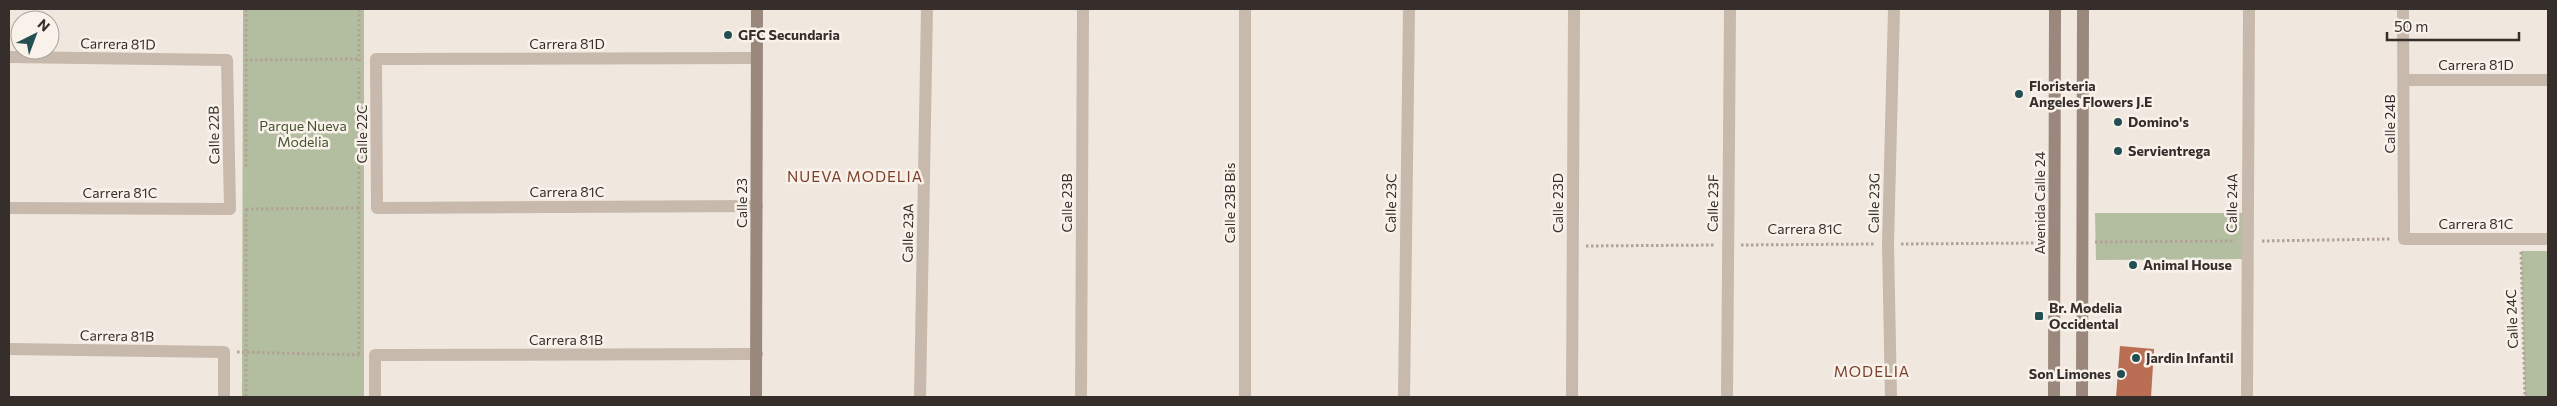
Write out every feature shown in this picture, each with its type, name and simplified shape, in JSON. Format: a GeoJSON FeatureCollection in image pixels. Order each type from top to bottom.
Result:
{"type":"FeatureCollection","features":[{"type":"Feature","properties":{"kind":"main road","name":"Calle 23"},"geometry":{"type":"LineString","coordinates":[[756,397],[757,9]]}},
{"type":"Feature","properties":{"kind":"main road","name":"Avenida Calle 24"},"geometry":{"type":"LineString","coordinates":[[2054,397],[2055,9]]}},
{"type":"Feature","properties":{"kind":"main road"},"geometry":{"type":"LineString","coordinates":[[2082,397],[2083,9]]}},
{"type":"Feature","properties":{"kind":"street","name":"Calle 23A"},"geometry":{"type":"LineString","coordinates":[[920,397],[927,9]]}},
{"type":"Feature","properties":{"kind":"street","name":"Calle 23B"},"geometry":{"type":"LineString","coordinates":[[1081,397],[1083,9]]}},
{"type":"Feature","properties":{"kind":"street","name":"Calle 23B Bis"},"geometry":{"type":"LineString","coordinates":[[1245,9],[1245,397]]}},
{"type":"Feature","properties":{"kind":"street","name":"Calle 23C"},"geometry":{"type":"LineString","coordinates":[[1404,397],[1409,9]]}},
{"type":"Feature","properties":{"kind":"street","name":"Calle 23D"},"geometry":{"type":"LineString","coordinates":[[1572,397],[1574,9]]}},
{"type":"Feature","properties":{"kind":"street","name":"Calle 23F"},"geometry":{"type":"LineString","coordinates":[[1727,397],[1730,9]]}},
{"type":"Feature","properties":{"kind":"street","name":"Calle 23G"},"geometry":{"type":"LineString","coordinates":[[1891,397],[1888,244],[1894,9]]}},
{"type":"Feature","properties":{"kind":"street","name":"Calle 24A"},"geometry":{"type":"LineString","coordinates":[[2247,397],[2249,9]]}},
{"type":"Feature","properties":{"kind":"street","name":"Calle 24B"},"geometry":{"type":"LineString","coordinates":[[2403,9],[2405,80],[2404,239]]}},
{"type":"Feature","properties":{"kind":"street","name":"Carrera 81D"},"geometry":{"type":"LineString","coordinates":[[9,57],[227,60]]}},
{"type":"Feature","properties":{"kind":"street","name":"Carrera 81D"},"geometry":{"type":"LineString","coordinates":[[376,59],[757,58]]}},
{"type":"Feature","properties":{"kind":"street","name":"Calle 22C"},"geometry":{"type":"LineString","coordinates":[[376,59],[377,208]]}},
{"type":"Feature","properties":{"kind":"street","name":"Calle 22B"},"geometry":{"type":"LineString","coordinates":[[227,60],[230,209]]}},
{"type":"Feature","properties":{"kind":"street","name":"Carrera 81D"},"geometry":{"type":"LineString","coordinates":[[2405,80],[2548,80]]}},
{"type":"Feature","properties":{"kind":"street","name":"Carrera 81C"},"geometry":{"type":"LineString","coordinates":[[377,208],[757,206]]}},
{"type":"Feature","properties":{"kind":"street","name":"Carrera 81C"},"geometry":{"type":"LineString","coordinates":[[9,208],[230,209]]}},
{"type":"Feature","properties":{"kind":"street","name":"Carrera 81C"},"geometry":{"type":"LineString","coordinates":[[2404,239],[2548,239]]}},
{"type":"Feature","properties":{"kind":"street","name":"Carrera 81B"},"geometry":{"type":"LineString","coordinates":[[9,349],[224,352]]}},
{"type":"Feature","properties":{"kind":"street"},"geometry":{"type":"LineString","coordinates":[[224,352],[224,397]]}},
{"type":"Feature","properties":{"kind":"street","name":"Carrera 81B"},"geometry":{"type":"LineString","coordinates":[[375,355],[756,354]]}},
{"type":"Feature","properties":{"kind":"street"},"geometry":{"type":"LineString","coordinates":[[375,355],[375,397]]}},
{"type":"Feature","properties":{"kind":"path"},"geometry":{"type":"LineString","coordinates":[[359,9],[359,363]]}},
{"type":"Feature","properties":{"kind":"path"},"geometry":{"type":"LineString","coordinates":[[227,60],[376,59]]}},
{"type":"Feature","properties":{"kind":"path"},"geometry":{"type":"LineString","coordinates":[[230,209],[377,208]]}},
{"type":"Feature","properties":{"kind":"path","name":"Calle 24C"},"geometry":{"type":"LineString","coordinates":[[2521,239],[2525,397]]}},
{"type":"Feature","properties":{"kind":"path","name":"Carrera 81C"},"geometry":{"type":"LineString","coordinates":[[1572,246],[2038,242]]}},
{"type":"Feature","properties":{"kind":"path"},"geometry":{"type":"LineString","coordinates":[[224,352],[375,355]]}},
{"type":"Feature","properties":{"kind":"green space","name":"Parque Nueva Modelia"},"geometry":{"type":"Polygon","coordinates":[[[243,9],[364,9],[364,397],[242,397],[243,9]]]}},
{"type":"Feature","properties":{"kind":"green space"},"geometry":{"type":"Polygon","coordinates":[[[2095,213],[2242,213],[2243,259],[2096,260],[2095,213]]]}},
{"type":"Feature","properties":{"kind":"green space"},"geometry":{"type":"Polygon","coordinates":[[[2521,251],[2548,251],[2548,397],[2525,397],[2521,251]]]}},
{"type":"Feature","properties":{"kind":"building"},"geometry":{"type":"Polygon","coordinates":[[[2120,346],[2154,349],[2151,397],[2116,397],[2120,346]]]}},
{"type":"Feature","properties":{"kind":"place","name":"GFC Secundaria"},"geometry":{"type":"Point","coordinates":[728,35]}},
{"type":"Feature","properties":{"kind":"place","name":"Floristeria Angeles Flowers J.E"},"geometry":{"type":"Point","coordinates":[2019,94]}},
{"type":"Feature","properties":{"kind":"place","name":"Domino's"},"geometry":{"type":"Point","coordinates":[2118,122]}},
{"type":"Feature","properties":{"kind":"place","name":"Servientrega"},"geometry":{"type":"Point","coordinates":[2118,151]}},
{"type":"Feature","properties":{"kind":"place","name":"Animal House"},"geometry":{"type":"Point","coordinates":[2133,265]}},
{"type":"Feature","properties":{"kind":"place","name":"Br. Modelia Occidental"},"geometry":{"type":"Point","coordinates":[2039,316]}},
{"type":"Feature","properties":{"kind":"place","name":"Jardin Infantil"},"geometry":{"type":"Point","coordinates":[2136,358]}},
{"type":"Feature","properties":{"kind":"place","name":"Son Limones"},"geometry":{"type":"Point","coordinates":[2121,374]}},
{"type":"Feature","properties":{"kind":"district","name":"NUEVA MODELIA"},"geometry":{"type":"Point","coordinates":[855,177]}},
{"type":"Feature","properties":{"kind":"district","name":"MODELIA"},"geometry":{"type":"Point","coordinates":[1872,372]}}]}
